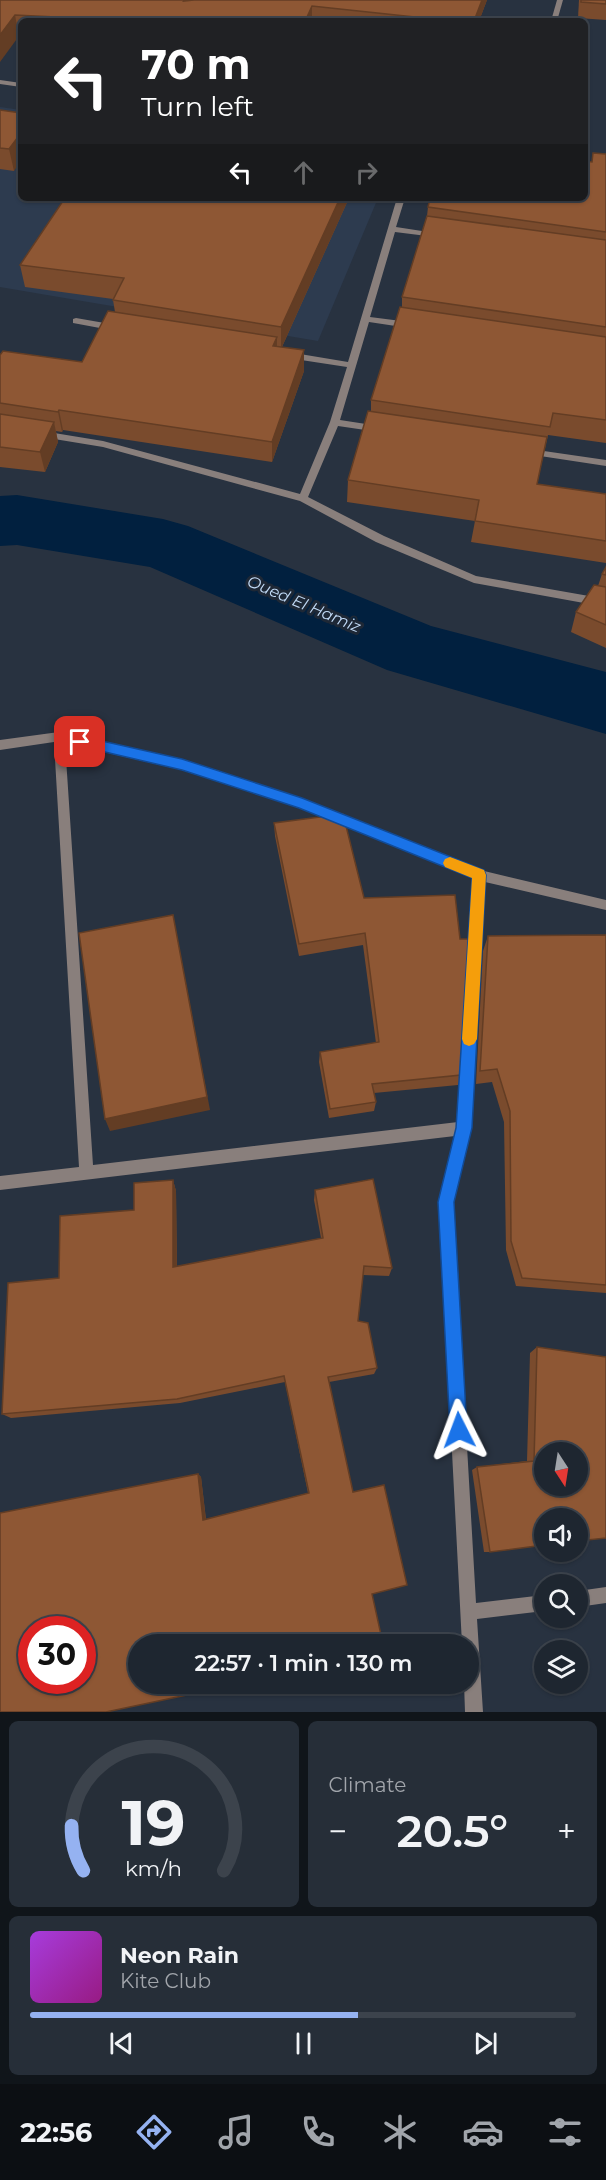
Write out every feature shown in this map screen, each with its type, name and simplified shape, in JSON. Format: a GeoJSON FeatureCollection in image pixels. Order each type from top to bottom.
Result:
{"type":"FeatureCollection","features":[{"type":"Feature","properties":{"kind":"street"},"geometry":{"type":"LineString","coordinates":[[555,18],[560,0]]}},
{"type":"Feature","properties":{"kind":"street"},"geometry":{"type":"LineString","coordinates":[[0,82],[18,85]]}},
{"type":"Feature","properties":{"kind":"street"},"geometry":{"type":"LineString","coordinates":[[303,498],[335,422],[400,201]]}},
{"type":"Feature","properties":{"kind":"street"},"geometry":{"type":"LineString","coordinates":[[391,229],[447,237]]}},
{"type":"Feature","properties":{"kind":"street"},"geometry":{"type":"LineString","coordinates":[[365,319],[423,327]]}},
{"type":"Feature","properties":{"kind":"street"},"geometry":{"type":"LineString","coordinates":[[76,321],[122,329]]}},
{"type":"Feature","properties":{"kind":"street"},"geometry":{"type":"LineString","coordinates":[[283,354],[352,365]]}},
{"type":"Feature","properties":{"kind":"street"},"geometry":{"type":"LineString","coordinates":[[335,422],[394,431]]}},
{"type":"Feature","properties":{"kind":"street"},"geometry":{"type":"LineString","coordinates":[[34,433],[103,444],[303,498],[380,538],[474,579],[606,603]]}},
{"type":"Feature","properties":{"kind":"street"},"geometry":{"type":"LineString","coordinates":[[524,451],[606,463]]}},
{"type":"Feature","properties":{"kind":"street"},"geometry":{"type":"LineString","coordinates":[[59,737],[86,1171]]}},
{"type":"Feature","properties":{"kind":"street"},"geometry":{"type":"LineString","coordinates":[[0,745],[59,737],[182,765],[302,803],[479,875],[606,905]]}},
{"type":"Feature","properties":{"kind":"street"},"geometry":{"type":"LineString","coordinates":[[474,1712],[446,1202],[464,1128],[479,875]]}},
{"type":"Feature","properties":{"kind":"street"},"geometry":{"type":"LineString","coordinates":[[0,1183],[464,1128]]}},
{"type":"Feature","properties":{"kind":"street"},"geometry":{"type":"LineString","coordinates":[[588,1598],[606,1595]]}},
{"type":"Feature","properties":{"kind":"street"},"geometry":{"type":"LineString","coordinates":[[469,1612],[534,1604]]}},
{"type":"Feature","properties":{"kind":"shaded area"},"geometry":{"type":"Polygon","coordinates":[[[0,107],[18,110],[18,201],[377,201],[318,341],[0,287],[0,107]]]}},
{"type":"Feature","properties":{"kind":"building"},"geometry":{"type":"Polygon","coordinates":[[[0,0],[482,0],[475,18],[424,18],[312,6],[307,17],[302,18],[76,18],[15,15],[0,35],[0,0]]]}},
{"type":"Feature","properties":{"kind":"building"},"geometry":{"type":"Polygon","coordinates":[[[581,0],[606,0],[606,4],[581,2],[581,0]]]}},
{"type":"Feature","properties":{"kind":"building"},"geometry":{"type":"Polygon","coordinates":[[[0,110],[18,113],[18,137],[9,149],[0,148],[0,110]]]}},
{"type":"Feature","properties":{"kind":"building"},"geometry":{"type":"Polygon","coordinates":[[[593,153],[606,154],[606,232],[428,207],[429,201],[588,201],[588,161],[592,162],[593,153]]]}},
{"type":"Feature","properties":{"kind":"building"},"geometry":{"type":"Polygon","coordinates":[[[63,201],[339,201],[281,327],[113,300],[124,278],[20,265],[63,201]]]}},
{"type":"Feature","properties":{"kind":"building"},"geometry":{"type":"Polygon","coordinates":[[[427,216],[606,240],[606,327],[402,297],[427,216]]]}},
{"type":"Feature","properties":{"kind":"building"},"geometry":{"type":"Polygon","coordinates":[[[400,307],[606,337],[606,420],[553,413],[550,427],[371,400],[400,307]]]}},
{"type":"Feature","properties":{"kind":"building"},"geometry":{"type":"Polygon","coordinates":[[[108,311],[277,337],[273,346],[304,350],[272,442],[0,403],[0,355],[3,351],[82,362],[108,311]]]}},
{"type":"Feature","properties":{"kind":"building"},"geometry":{"type":"Polygon","coordinates":[[[368,411],[547,437],[537,484],[606,494],[606,541],[475,521],[479,500],[348,480],[368,411]]]}},
{"type":"Feature","properties":{"kind":"building"},"geometry":{"type":"Polygon","coordinates":[[[0,414],[54,422],[40,452],[0,447],[0,414]]]}},
{"type":"Feature","properties":{"kind":"building"},"geometry":{"type":"Polygon","coordinates":[[[594,585],[606,587],[606,625],[576,612],[594,585]]]}},
{"type":"Feature","properties":{"kind":"building"},"geometry":{"type":"Polygon","coordinates":[[[343,814],[364,898],[455,895],[460,939],[469,939],[461,1075],[372,1084],[376,1102],[330,1109],[320,1052],[379,1042],[365,933],[299,944],[274,823],[343,814]]]}},
{"type":"Feature","properties":{"kind":"building"},"geometry":{"type":"Polygon","coordinates":[[[173,915],[207,1097],[105,1119],[79,933],[173,915]]]}},
{"type":"Feature","properties":{"kind":"building"},"geometry":{"type":"Polygon","coordinates":[[[606,935],[606,1285],[522,1278],[511,1241],[510,1111],[497,1069],[480,1071],[488,936],[606,935]]]}},
{"type":"Feature","properties":{"kind":"building"},"geometry":{"type":"Polygon","coordinates":[[[373,1179],[392,1268],[364,1266],[358,1321],[368,1323],[377,1368],[328,1377],[353,1492],[384,1485],[407,1585],[372,1594],[381,1634],[128,1634],[128,1694],[192,1694],[106,1712],[0,1712],[0,1513],[198,1474],[203,1520],[309,1493],[284,1376],[177,1399],[2,1414],[8,1283],[59,1278],[60,1216],[134,1210],[134,1183],[173,1180],[173,1267],[323,1238],[315,1190],[373,1179]]]}},
{"type":"Feature","properties":{"kind":"building"},"geometry":{"type":"Polygon","coordinates":[[[537,1347],[606,1357],[606,1538],[588,1540],[588,1508],[534,1508],[534,1546],[490,1552],[477,1467],[534,1461],[534,1496],[588,1496],[588,1442],[534,1442],[537,1347]]]}},
{"type":"Feature","properties":{"kind":"waterway","name":"Oued El Hamiz"},"geometry":{"type":"LineString","coordinates":[[0,521],[17,520],[163,544],[414,650],[606,703]]}},
{"type":"Feature","properties":{"kind":"slow traffic"},"geometry":{"type":"LineString","coordinates":[[450,863],[479,875],[469,1039]]}},
{"type":"Feature","properties":{"kind":"route"},"geometry":{"type":"LineString","coordinates":[[80,742],[182,765],[302,803],[479,875],[464,1128],[446,1202],[459,1430]]}}]}
